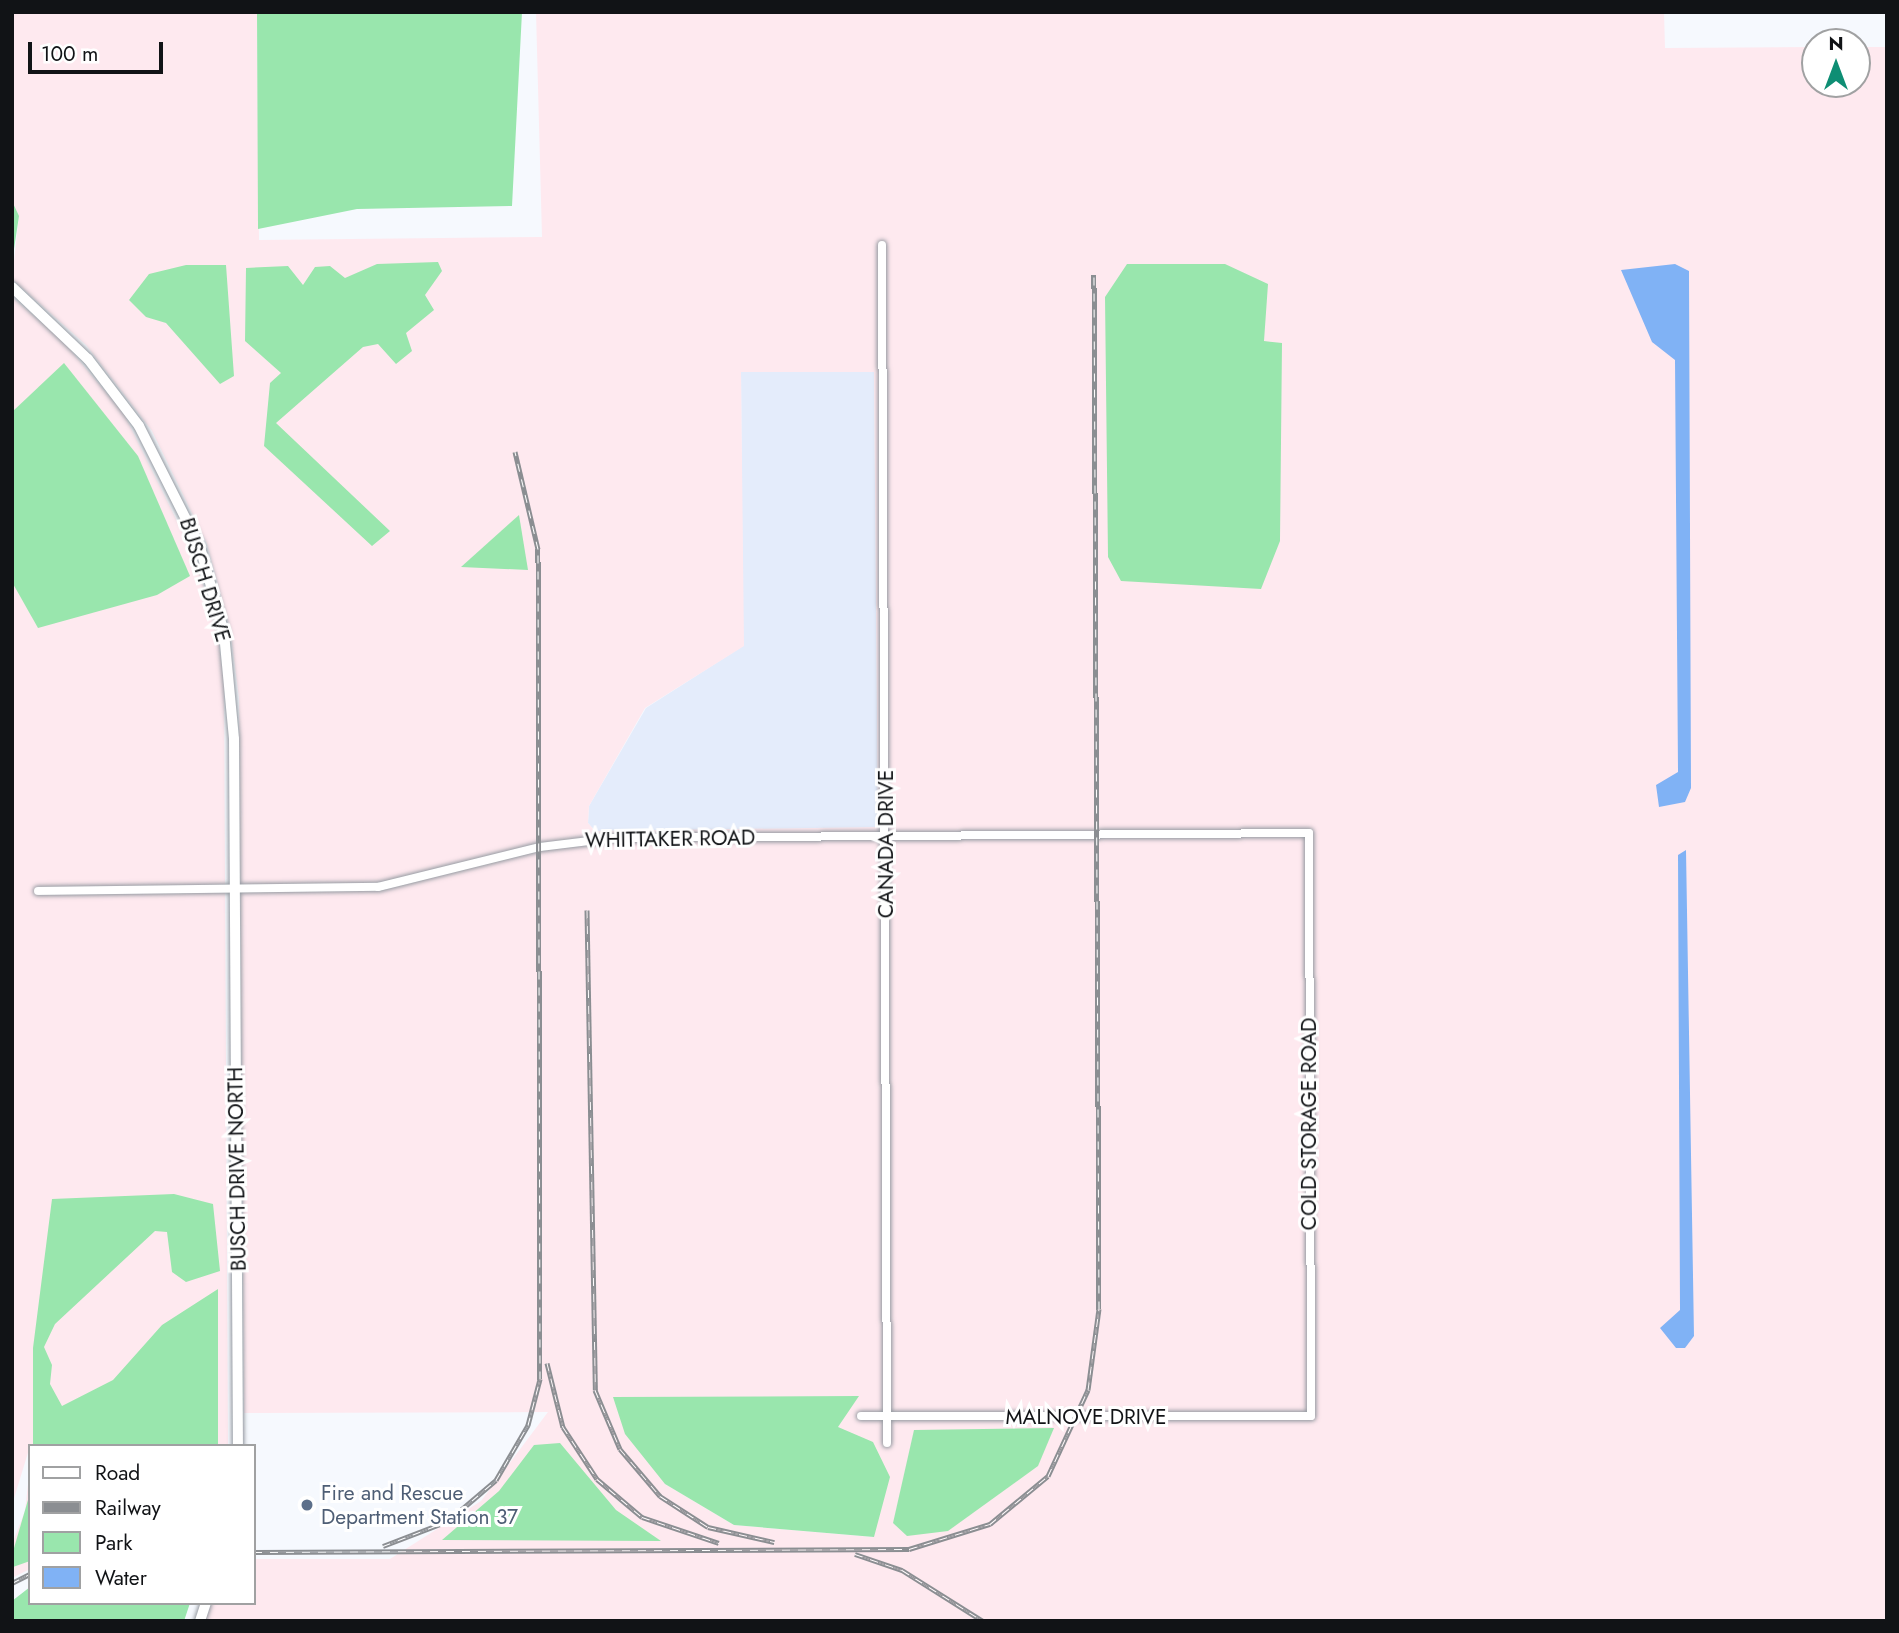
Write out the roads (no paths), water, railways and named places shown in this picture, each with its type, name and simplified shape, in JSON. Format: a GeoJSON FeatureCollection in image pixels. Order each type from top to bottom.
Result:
{"type":"FeatureCollection","features":[{"type":"Feature","properties":{"kind":"street","name":"CANADA DRIVE"},"geometry":{"type":"LineString","coordinates":[[882,244],[887,1443]]}},
{"type":"Feature","properties":{"kind":"street","name":"BUSCH DRIVE"},"geometry":{"type":"LineString","coordinates":[[12,287],[114,390],[159,458],[200,547],[224,633],[233,699],[235,892]]}},
{"type":"Feature","properties":{"kind":"street","name":"WHITTAKER ROAD"},"geometry":{"type":"LineString","coordinates":[[38,891],[235,892],[378,887],[579,841],[1309,832]]}},
{"type":"Feature","properties":{"kind":"street","name":"COLD STORAGE ROAD"},"geometry":{"type":"LineString","coordinates":[[1309,832],[1311,1416]]}},
{"type":"Feature","properties":{"kind":"street","name":"BUSCH DRIVE NORTH"},"geometry":{"type":"LineString","coordinates":[[235,892],[238,1444]]}},
{"type":"Feature","properties":{"kind":"street","name":"MALNOVE DRIVE"},"geometry":{"type":"LineString","coordinates":[[861,1416],[1311,1416]]}},
{"type":"Feature","properties":{"kind":"water"},"geometry":{"type":"Polygon","coordinates":[[[1675,264],[1689,271],[1691,788],[1685,802],[1659,807],[1656,785],[1678,772],[1675,360],[1652,342],[1621,270],[1675,264]]]}},
{"type":"Feature","properties":{"kind":"water"},"geometry":{"type":"Polygon","coordinates":[[[1686,850],[1694,1336],[1685,1348],[1676,1348],[1660,1328],[1680,1310],[1678,855],[1686,850]]]}},
{"type":"Feature","properties":{"kind":"railway"},"geometry":{"type":"LineString","coordinates":[[256,1552],[909,1549],[990,1524],[1048,1476],[1088,1390],[1099,1309],[1094,274]]}},
{"type":"Feature","properties":{"kind":"railway"},"geometry":{"type":"LineString","coordinates":[[383,1546],[448,1521],[496,1480],[528,1425],[540,1379],[538,549],[515,452]]}},
{"type":"Feature","properties":{"kind":"railway"},"geometry":{"type":"LineString","coordinates":[[587,910],[595,1390],[620,1449],[660,1496],[708,1527],[774,1542]]}},
{"type":"Feature","properties":{"kind":"railway"},"geometry":{"type":"LineString","coordinates":[[547,1363],[563,1427],[597,1479],[642,1517],[719,1543]]}},
{"type":"Feature","properties":{"kind":"railway"},"geometry":{"type":"LineString","coordinates":[[855,1554],[902,1570],[983,1621]]}},
{"type":"Feature","properties":{"kind":"railway"},"geometry":{"type":"LineString","coordinates":[[12,1583],[28,1575]]}},
{"type":"Feature","properties":{"kind":"place","name":"Fire and Rescue Department Station 37"},"geometry":{"type":"Point","coordinates":[307,1505]}}]}
